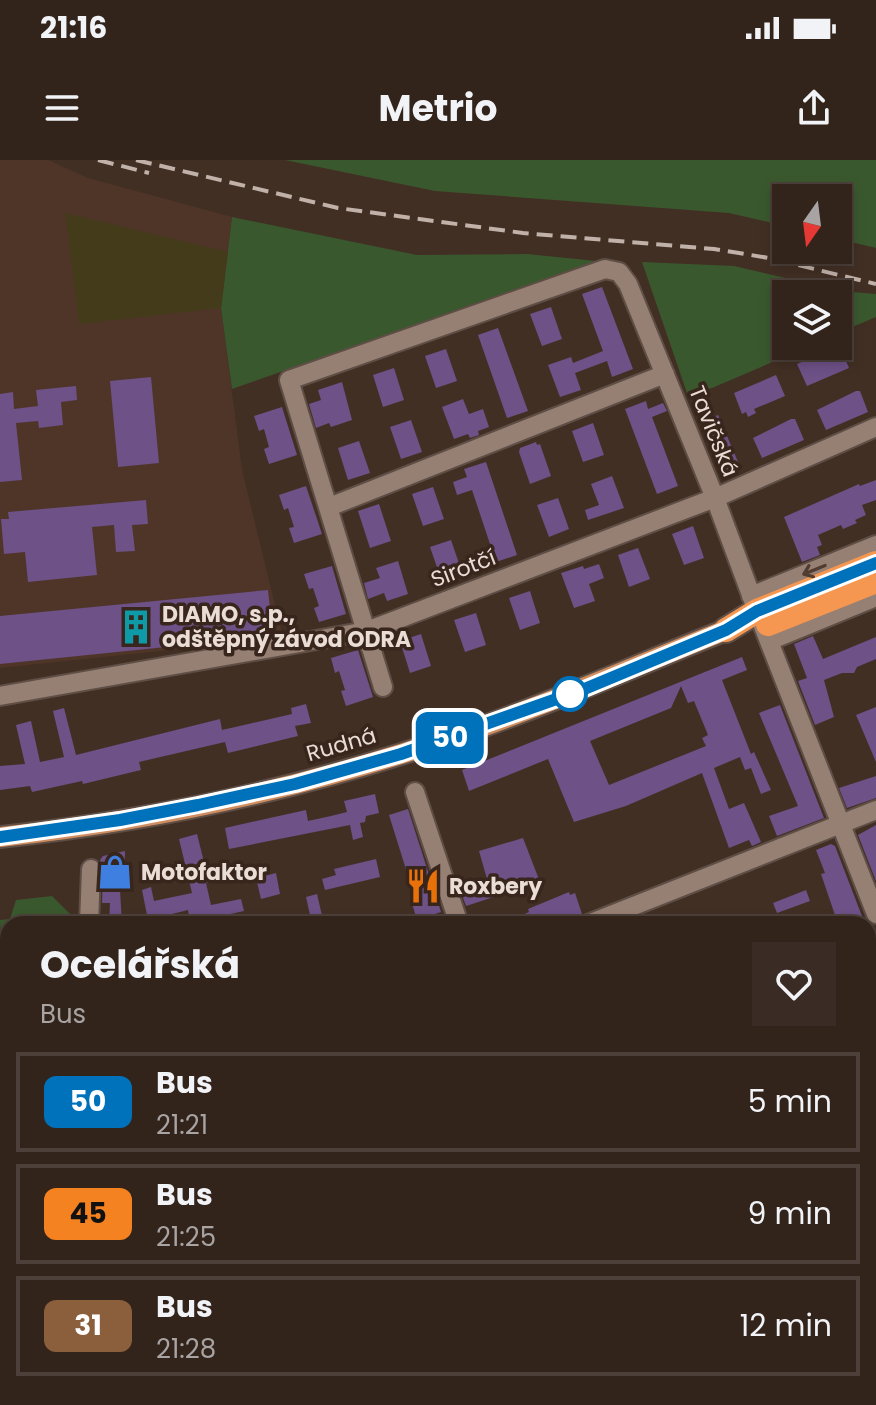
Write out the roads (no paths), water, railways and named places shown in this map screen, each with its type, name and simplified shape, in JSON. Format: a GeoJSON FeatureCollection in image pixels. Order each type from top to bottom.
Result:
{"type":"FeatureCollection","features":[{"type":"Feature","properties":{"kind":"highway","name":"Rudná"},"geometry":{"type":"LineString","coordinates":[[760,618],[876,563]]}},
{"type":"Feature","properties":{"kind":"highway","name":"Rudná"},"geometry":{"type":"LineString","coordinates":[[726,630],[876,581]]}},
{"type":"Feature","properties":{"kind":"main road","name":"Rudná"},"geometry":{"type":"LineString","coordinates":[[0,837],[198,805],[295,784],[401,754],[555,700],[726,630]]}},
{"type":"Feature","properties":{"kind":"street","name":"Tavičská"},"geometry":{"type":"LineString","coordinates":[[329,507],[289,380],[605,269],[619,272],[628,284],[715,498],[876,914]]}},
{"type":"Feature","properties":{"kind":"street"},"geometry":{"type":"LineString","coordinates":[[383,687],[329,507],[665,374]]}},
{"type":"Feature","properties":{"kind":"street","name":"Sirotčí"},"geometry":{"type":"LineString","coordinates":[[0,696],[367,631],[715,498],[876,427]]}},
{"type":"Feature","properties":{"kind":"street"},"geometry":{"type":"LineString","coordinates":[[760,618],[876,545]]}},
{"type":"Feature","properties":{"kind":"street"},"geometry":{"type":"LineString","coordinates":[[760,618],[876,597]]}},
{"type":"Feature","properties":{"kind":"street"},"geometry":{"type":"LineString","coordinates":[[415,792],[456,916]]}},
{"type":"Feature","properties":{"kind":"street"},"geometry":{"type":"LineString","coordinates":[[608,916],[876,810]]}},
{"type":"Feature","properties":{"kind":"street"},"geometry":{"type":"LineString","coordinates":[[89,916],[91,869]]}},
{"type":"Feature","properties":{"kind":"railway"},"geometry":{"type":"LineString","coordinates":[[98,160],[149,173]]}},
{"type":"Feature","properties":{"kind":"railway"},"geometry":{"type":"LineString","coordinates":[[136,160],[338,208],[523,233],[714,249],[769,258],[876,284]]}},
{"type":"Feature","properties":{"kind":"place","name":"DIAMO, s.p., odštěpný závod ODRA"},"geometry":{"type":"Point","coordinates":[136,627]}},
{"type":"Feature","properties":{"kind":"place","name":"Motofaktor"},"geometry":{"type":"Point","coordinates":[115,872]}},
{"type":"Feature","properties":{"kind":"place","name":"Roxbery"},"geometry":{"type":"Point","coordinates":[423,886]}}]}
